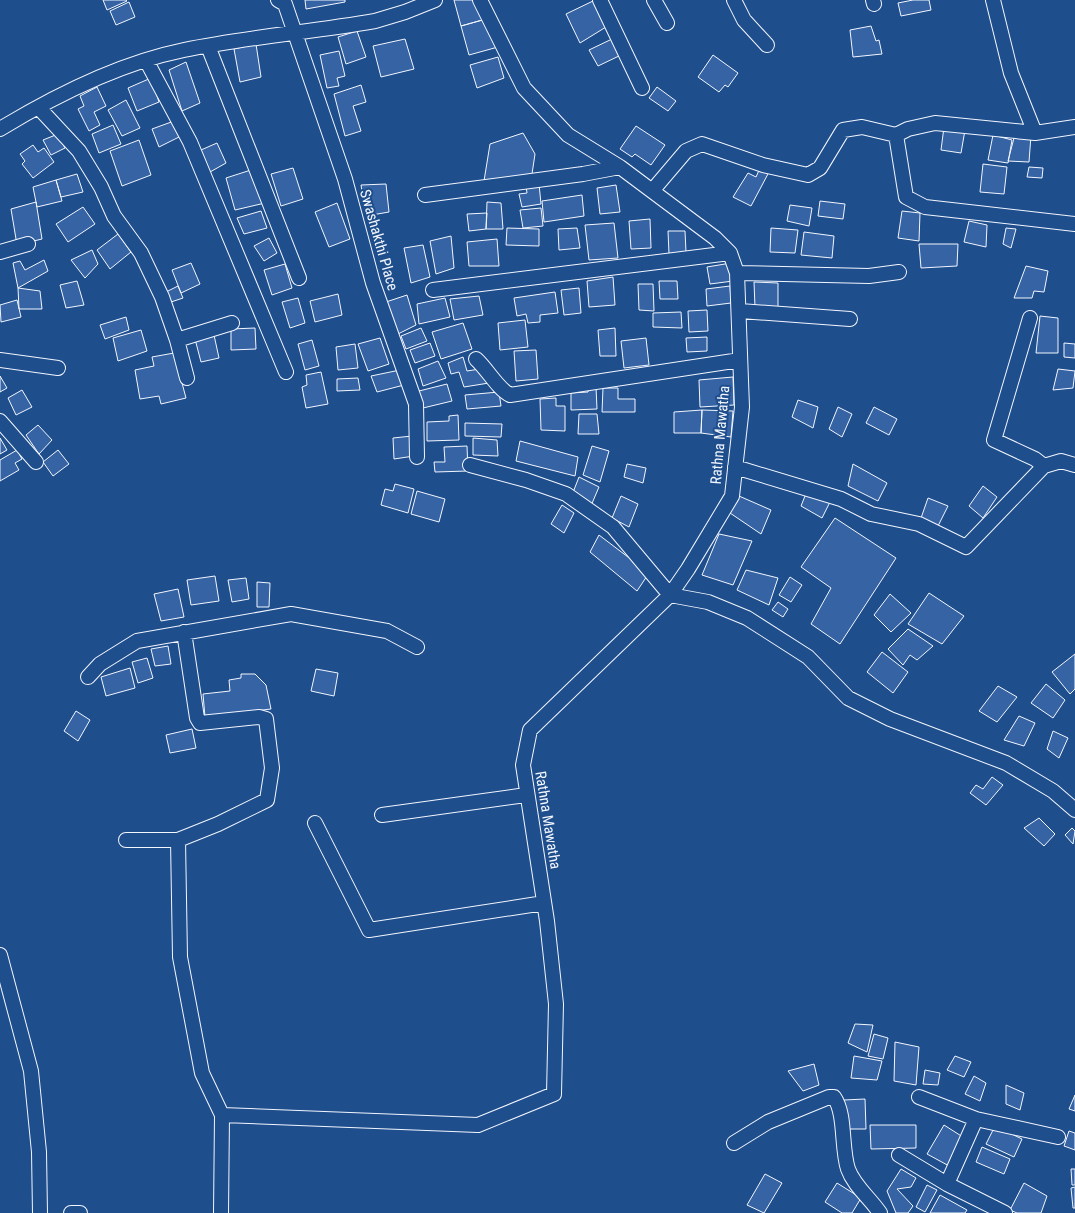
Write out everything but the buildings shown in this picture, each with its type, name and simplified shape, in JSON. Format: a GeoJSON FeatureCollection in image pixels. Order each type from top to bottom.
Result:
{"type":"FeatureCollection","features":[{"type":"Feature","properties":{"kind":"street"},"geometry":{"type":"LineString","coordinates":[[0,129],[93,80],[146,60],[208,46],[375,21],[405,12],[434,0]]}},
{"type":"Feature","properties":{"kind":"street","name":"Rathna Mawatha"},"geometry":{"type":"LineString","coordinates":[[222,1115],[478,1125],[554,1094],[556,1004],[544,903],[526,795],[523,764],[530,730],[670,595],[732,496],[742,407],[740,311],[737,273],[730,253],[715,238],[652,191],[568,135],[524,88],[480,0]]}},
{"type":"Feature","properties":{"kind":"street"},"geometry":{"type":"LineString","coordinates":[[600,0],[642,88]]}},
{"type":"Feature","properties":{"kind":"street"},"geometry":{"type":"LineString","coordinates":[[654,0],[667,23]]}},
{"type":"Feature","properties":{"kind":"street"},"geometry":{"type":"LineString","coordinates":[[734,0],[744,20],[767,45]]}},
{"type":"Feature","properties":{"kind":"street"},"geometry":{"type":"LineString","coordinates":[[993,0],[1011,74],[1035,133]]}},
{"type":"Feature","properties":{"kind":"street","name":"Swashakthi Place"},"geometry":{"type":"LineString","coordinates":[[283,1],[345,179],[373,283],[416,404],[417,457]]}},
{"type":"Feature","properties":{"kind":"street"},"geometry":{"type":"LineString","coordinates":[[208,46],[299,278]]}},
{"type":"Feature","properties":{"kind":"street"},"geometry":{"type":"LineString","coordinates":[[146,60],[190,142],[286,372]]}},
{"type":"Feature","properties":{"kind":"street"},"geometry":{"type":"LineString","coordinates":[[39,108],[79,150],[101,187],[114,216],[141,253],[162,297],[188,378]]}},
{"type":"Feature","properties":{"kind":"street"},"geometry":{"type":"LineString","coordinates":[[652,191],[686,151],[702,144],[763,165],[808,175],[820,168],[843,130],[862,127],[896,135],[908,129],[935,123],[1035,133],[1075,128]]}},
{"type":"Feature","properties":{"kind":"street"},"geometry":{"type":"LineString","coordinates":[[896,135],[906,197],[926,206],[1075,224]]}},
{"type":"Feature","properties":{"kind":"street"},"geometry":{"type":"LineString","coordinates":[[425,195],[620,168]]}},
{"type":"Feature","properties":{"kind":"street"},"geometry":{"type":"LineString","coordinates":[[0,252],[28,244]]}},
{"type":"Feature","properties":{"kind":"street"},"geometry":{"type":"LineString","coordinates":[[433,290],[730,253]]}},
{"type":"Feature","properties":{"kind":"street"},"geometry":{"type":"LineString","coordinates":[[737,273],[869,276],[899,272]]}},
{"type":"Feature","properties":{"kind":"street"},"geometry":{"type":"LineString","coordinates":[[740,311],[850,319]]}},
{"type":"Feature","properties":{"kind":"street"},"geometry":{"type":"LineString","coordinates":[[1030,318],[994,440],[1036,459],[1044,466]]}},
{"type":"Feature","properties":{"kind":"street"},"geometry":{"type":"LineString","coordinates":[[177,340],[232,323]]}},
{"type":"Feature","properties":{"kind":"street"},"geometry":{"type":"LineString","coordinates":[[476,359],[490,372],[502,391],[510,395],[740,360]]}},
{"type":"Feature","properties":{"kind":"street"},"geometry":{"type":"LineString","coordinates":[[0,360],[58,368]]}},
{"type":"Feature","properties":{"kind":"street"},"geometry":{"type":"LineString","coordinates":[[0,421],[36,462]]}},
{"type":"Feature","properties":{"kind":"street"},"geometry":{"type":"LineString","coordinates":[[736,467],[841,499],[871,514],[920,524],[966,547],[1044,466],[1061,460],[1075,465]]}},
{"type":"Feature","properties":{"kind":"street"},"geometry":{"type":"LineString","coordinates":[[470,465],[566,494],[614,527],[670,595],[708,602],[746,618],[808,656],[848,698],[890,719],[1006,763],[1054,791],[1075,810]]}},
{"type":"Feature","properties":{"kind":"street"},"geometry":{"type":"LineString","coordinates":[[88,678],[100,664],[137,641],[291,614],[387,631],[417,647]]}},
{"type":"Feature","properties":{"kind":"street"},"geometry":{"type":"LineString","coordinates":[[126,840],[178,840],[218,824],[267,800],[272,768],[266,719],[259,716],[200,723],[197,718],[184,632]]}},
{"type":"Feature","properties":{"kind":"street"},"geometry":{"type":"LineString","coordinates":[[382,815],[526,795]]}},
{"type":"Feature","properties":{"kind":"street"},"geometry":{"type":"LineString","coordinates":[[315,823],[369,930],[544,903]]}},
{"type":"Feature","properties":{"kind":"street"},"geometry":{"type":"LineString","coordinates":[[178,840],[180,957],[202,1073],[222,1115],[221,1213]]}},
{"type":"Feature","properties":{"kind":"street"},"geometry":{"type":"LineString","coordinates":[[0,956],[31,1071],[39,1152],[40,1213]]}},
{"type":"Feature","properties":{"kind":"street"},"geometry":{"type":"LineString","coordinates":[[734,1143],[768,1122],[829,1097],[834,1097],[839,1104],[844,1153],[849,1171],[859,1188],[880,1213]]}},
{"type":"Feature","properties":{"kind":"street"},"geometry":{"type":"LineString","coordinates":[[919,1097],[976,1119],[1058,1137]]}},
{"type":"Feature","properties":{"kind":"street"},"geometry":{"type":"LineString","coordinates":[[947,1184],[976,1119]]}},
{"type":"Feature","properties":{"kind":"street"},"geometry":{"type":"LineString","coordinates":[[899,1155],[947,1184],[1005,1213]]}},
{"type":"Feature","properties":{"kind":"street"},"geometry":{"type":"LineString","coordinates":[[70,1213],[80,1213]]}}]}
